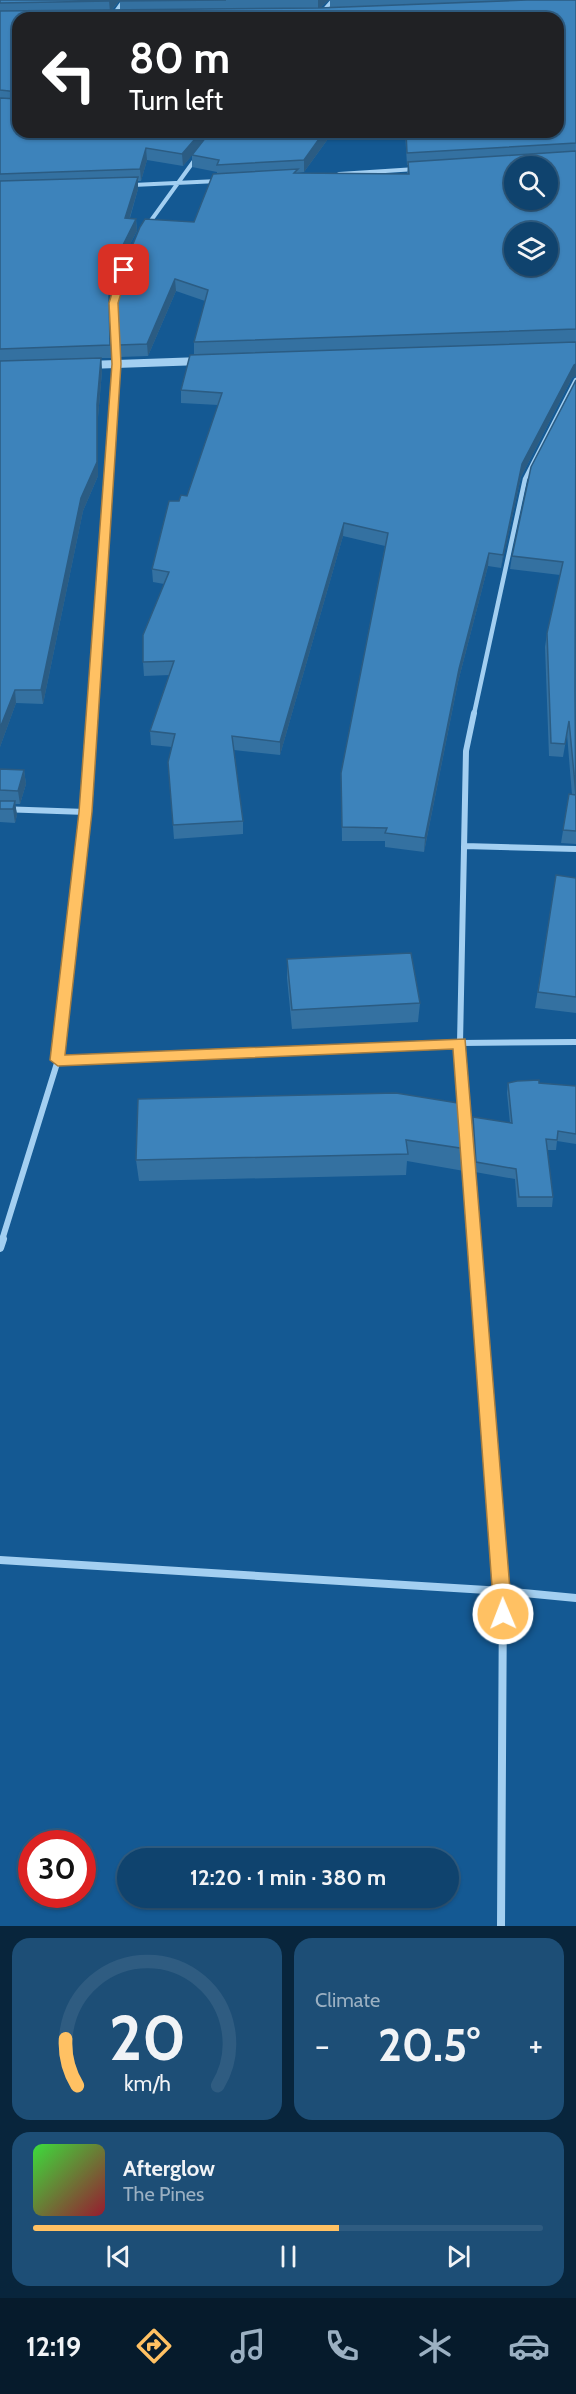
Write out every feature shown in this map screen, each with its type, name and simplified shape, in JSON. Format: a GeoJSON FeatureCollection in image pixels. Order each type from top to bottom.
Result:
{"type":"FeatureCollection","features":[{"type":"Feature","properties":{"kind":"street"},"geometry":{"type":"LineString","coordinates":[[323,12],[333,0]]}},
{"type":"Feature","properties":{"kind":"street"},"geometry":{"type":"LineString","coordinates":[[145,228],[202,149]]}},
{"type":"Feature","properties":{"kind":"street"},"geometry":{"type":"LineString","coordinates":[[329,174],[423,168]]}},
{"type":"Feature","properties":{"kind":"street"},"geometry":{"type":"LineString","coordinates":[[129,185],[224,181]]}},
{"type":"Feature","properties":{"kind":"street"},"geometry":{"type":"LineString","coordinates":[[0,1248],[58,1060],[86,812],[116,364],[114,303],[124,270]]}},
{"type":"Feature","properties":{"kind":"street"},"geometry":{"type":"LineString","coordinates":[[81,365],[210,361]]}},
{"type":"Feature","properties":{"kind":"street"},"geometry":{"type":"LineString","coordinates":[[501,1926],[503,1591],[460,1043],[466,751],[525,479],[576,380]]}},
{"type":"Feature","properties":{"kind":"street"},"geometry":{"type":"LineString","coordinates":[[0,809],[86,812]]}},
{"type":"Feature","properties":{"kind":"street"},"geometry":{"type":"LineString","coordinates":[[464,846],[576,849]]}},
{"type":"Feature","properties":{"kind":"street"},"geometry":{"type":"LineString","coordinates":[[58,1060],[460,1043],[576,1042]]}},
{"type":"Feature","properties":{"kind":"street"},"geometry":{"type":"LineString","coordinates":[[0,1560],[503,1591],[576,1598]]}},
{"type":"Feature","properties":{"kind":"building"},"geometry":{"type":"Polygon","coordinates":[[[0,0],[111,0],[0,3],[0,0]]]}},
{"type":"Feature","properties":{"kind":"building"},"geometry":{"type":"Polygon","coordinates":[[[120,0],[226,0],[120,1],[120,0]]]}},
{"type":"Feature","properties":{"kind":"building"},"geometry":{"type":"Polygon","coordinates":[[[576,0],[576,143],[407,153],[406,138],[564,138],[564,12],[12,12],[12,91],[0,90],[0,11],[319,8],[576,0]]]}},
{"type":"Feature","properties":{"kind":"building"},"geometry":{"type":"Polygon","coordinates":[[[0,98],[12,99],[12,138],[196,138],[182,154],[146,148],[140,169],[0,174],[0,98]]]}},
{"type":"Feature","properties":{"kind":"building"},"geometry":{"type":"Polygon","coordinates":[[[205,138],[320,138],[304,160],[217,165],[219,160],[192,155],[205,138]]]}},
{"type":"Feature","properties":{"kind":"building"},"geometry":{"type":"Polygon","coordinates":[[[576,151],[576,329],[194,342],[208,290],[175,279],[147,344],[119,345],[117,296],[121,273],[140,227],[145,219],[194,222],[213,174],[298,169],[294,173],[409,174],[408,162],[576,151]]]}},
{"type":"Feature","properties":{"kind":"building"},"geometry":{"type":"Polygon","coordinates":[[[138,177],[125,218],[136,219],[122,247],[109,296],[110,345],[0,349],[0,181],[138,177]]]}},
{"type":"Feature","properties":{"kind":"building"},"geometry":{"type":"Polygon","coordinates":[[[576,342],[576,364],[522,464],[503,555],[489,553],[459,669],[425,838],[385,833],[387,828],[342,827],[341,773],[388,533],[344,523],[280,742],[232,736],[243,821],[173,825],[168,762],[175,734],[150,731],[174,661],[143,662],[143,635],[169,572],[152,569],[169,501],[179,501],[181,495],[187,496],[222,393],[181,390],[190,355],[576,342]]]}},
{"type":"Feature","properties":{"kind":"building"},"geometry":{"type":"Polygon","coordinates":[[[101,358],[97,404],[97,462],[81,498],[41,690],[15,690],[0,728],[0,361],[101,358]]]}},
{"type":"Feature","properties":{"kind":"building"},"geometry":{"type":"Polygon","coordinates":[[[576,380],[575,692],[576,792],[569,721],[565,744],[551,743],[547,633],[563,562],[512,556],[531,467],[576,380]]]}},
{"type":"Feature","properties":{"kind":"building"},"geometry":{"type":"Polygon","coordinates":[[[0,769],[24,770],[18,791],[0,790],[0,769]]]}},
{"type":"Feature","properties":{"kind":"building"},"geometry":{"type":"Polygon","coordinates":[[[569,794],[576,795],[576,831],[563,830],[569,794]]]}},
{"type":"Feature","properties":{"kind":"building"},"geometry":{"type":"Polygon","coordinates":[[[0,801],[15,801],[13,809],[0,809],[0,801]]]}},
{"type":"Feature","properties":{"kind":"building"},"geometry":{"type":"Polygon","coordinates":[[[556,875],[576,878],[576,997],[538,992],[556,875]]]}},
{"type":"Feature","properties":{"kind":"building"},"geometry":{"type":"Polygon","coordinates":[[[411,953],[420,1003],[292,1010],[287,959],[411,953]]]}},
{"type":"Feature","properties":{"kind":"building"},"geometry":{"type":"Polygon","coordinates":[[[539,1080],[539,1083],[576,1086],[576,1134],[558,1131],[557,1140],[546,1139],[553,1197],[519,1197],[516,1169],[476,1162],[473,1117],[512,1123],[508,1083],[539,1080]]]}},
{"type":"Feature","properties":{"kind":"building"},"geometry":{"type":"Polygon","coordinates":[[[396,1093],[464,1104],[467,1149],[406,1140],[408,1154],[136,1160],[138,1099],[396,1093]]]}},
{"type":"Feature","properties":{"kind":"route"},"geometry":{"type":"LineString","coordinates":[[124,270],[114,303],[116,364],[86,812],[58,1060],[460,1043],[503,1614]]}}]}
